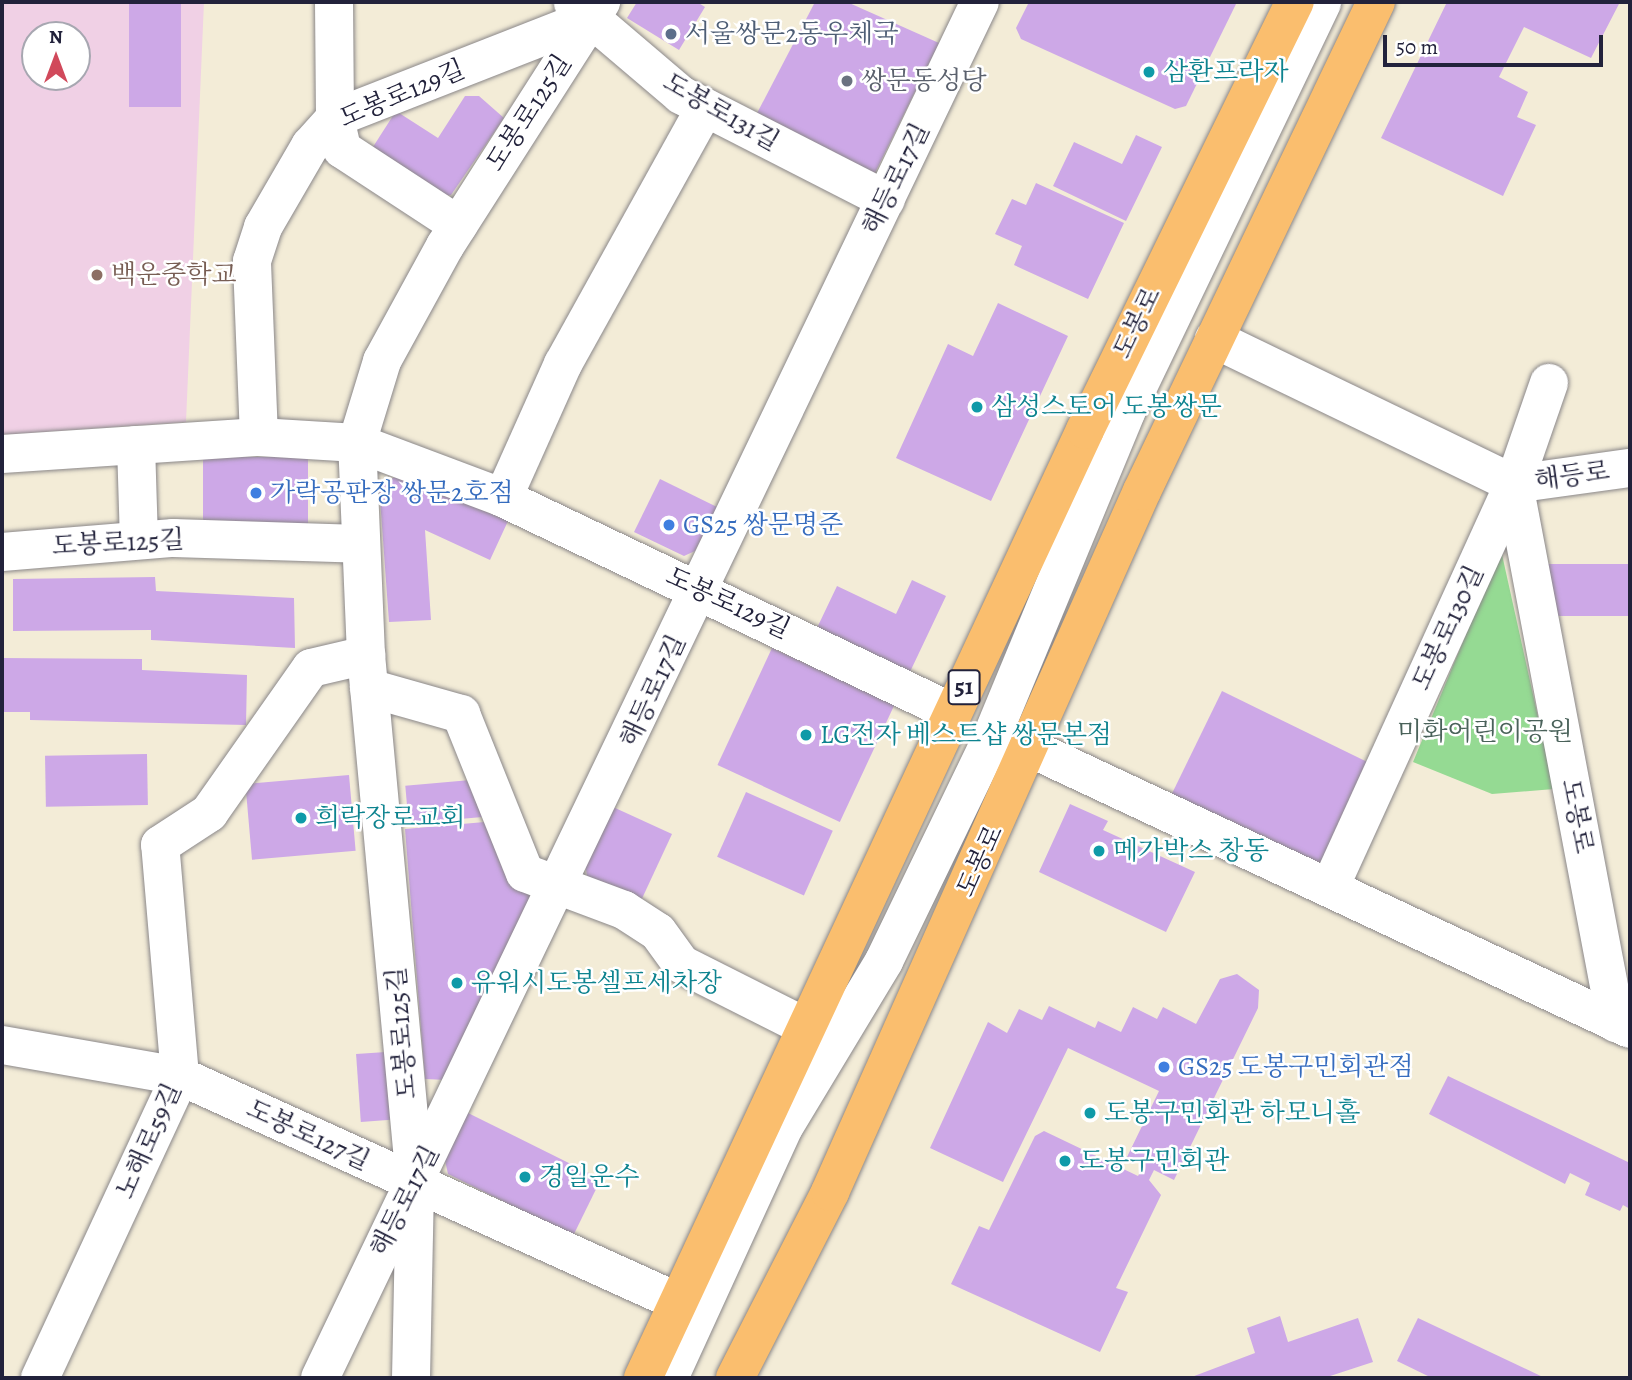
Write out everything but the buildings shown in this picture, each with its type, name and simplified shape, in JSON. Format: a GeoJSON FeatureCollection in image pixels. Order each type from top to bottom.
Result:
{"type":"FeatureCollection","features":[{"type":"Feature","properties":{"kind":"main road","name":"도봉로"},"geometry":{"type":"LineString","coordinates":[[643,1378],[804,1026],[952,712],[1295,2]]}},
{"type":"Feature","properties":{"kind":"main road","name":"도봉로"},"geometry":{"type":"LineString","coordinates":[[735,1378],[830,1192],[1214,339],[1376,2]]}},
{"type":"Feature","properties":{"kind":"street"},"geometry":{"type":"LineString","coordinates":[[334,2],[335,118],[342,149],[458,225]]}},
{"type":"Feature","properties":{"kind":"street","name":"해등로17길"},"geometry":{"type":"LineString","coordinates":[[320,1378],[561,888],[981,2]]}},
{"type":"Feature","properties":{"kind":"street"},"geometry":{"type":"LineString","coordinates":[[669,1378],[785,1127],[884,961],[975,773],[1126,412],[1322,2]]}},
{"type":"Feature","properties":{"kind":"street"},"geometry":{"type":"LineString","coordinates":[[690,1378],[812,1111],[927,925],[1017,735],[1127,442],[1338,2]]}},
{"type":"Feature","properties":{"kind":"street","name":"도봉로129길"},"geometry":{"type":"LineString","coordinates":[[260,438],[252,261],[263,227],[335,118],[588,7]]}},
{"type":"Feature","properties":{"kind":"street","name":"도봉로131길"},"geometry":{"type":"LineString","coordinates":[[588,7],[705,108],[886,200]]}},
{"type":"Feature","properties":{"kind":"street","name":"도봉로125길"},"geometry":{"type":"LineString","coordinates":[[411,1378],[415,1181],[368,671],[357,443],[382,361],[458,225],[588,7]]}},
{"type":"Feature","properties":{"kind":"street"},"geometry":{"type":"LineString","coordinates":[[503,498],[563,364],[705,108]]}},
{"type":"Feature","properties":{"kind":"street"},"geometry":{"type":"LineString","coordinates":[[1214,339],[1514,484]]}},
{"type":"Feature","properties":{"kind":"street","name":"도봉로"},"geometry":{"type":"LineString","coordinates":[[1549,383],[1514,484],[1623,1026]]}},
{"type":"Feature","properties":{"kind":"street","name":"도봉로129길"},"geometry":{"type":"LineString","coordinates":[[2,454],[260,438],[357,443],[503,498],[952,712]]}},
{"type":"Feature","properties":{"kind":"street"},"geometry":{"type":"LineString","coordinates":[[136,445],[139,539]]}},
{"type":"Feature","properties":{"kind":"street","name":"해등로"},"geometry":{"type":"LineString","coordinates":[[1514,484],[1630,468]]}},
{"type":"Feature","properties":{"kind":"street","name":"도봉로130길"},"geometry":{"type":"LineString","coordinates":[[1330,887],[1514,484]]}},
{"type":"Feature","properties":{"kind":"street","name":"도봉로125길"},"geometry":{"type":"LineString","coordinates":[[2,552],[139,539],[360,544]]}},
{"type":"Feature","properties":{"kind":"street","name":"노해로59길"},"geometry":{"type":"LineString","coordinates":[[40,1378],[180,1076],[160,845],[209,813],[311,668],[368,671]]}},
{"type":"Feature","properties":{"kind":"street"},"geometry":{"type":"LineString","coordinates":[[368,671],[461,714],[525,873],[624,910],[658,932],[681,964],[804,1026]]}},
{"type":"Feature","properties":{"kind":"street"},"geometry":{"type":"LineString","coordinates":[[1032,748],[1623,1026]]}},
{"type":"Feature","properties":{"kind":"street","name":"도봉로127길"},"geometry":{"type":"LineString","coordinates":[[2,1045],[180,1076],[678,1302]]}},
{"type":"Feature","properties":{"kind":"shaded area","name":"백운중학교"},"geometry":{"type":"Polygon","coordinates":[[[2,2],[204,2],[186,422],[2,435],[2,2]]]}},
{"type":"Feature","properties":{"kind":"green space","name":"미화어린이공원"},"geometry":{"type":"Polygon","coordinates":[[[1501,550],[1554,789],[1492,794],[1413,762],[1501,550]]]}},
{"type":"Feature","properties":{"kind":"place","name":"서울쌍문2동우체국"},"geometry":{"type":"Point","coordinates":[671,34]}},
{"type":"Feature","properties":{"kind":"place","name":"삼환프라자"},"geometry":{"type":"Point","coordinates":[1149,72]}},
{"type":"Feature","properties":{"kind":"place","name":"쌍문동성당"},"geometry":{"type":"Point","coordinates":[847,81]}},
{"type":"Feature","properties":{"kind":"place","name":"백운중학교"},"geometry":{"type":"Point","coordinates":[97,275]}},
{"type":"Feature","properties":{"kind":"place","name":"삼성스토어 도봉쌍문"},"geometry":{"type":"Point","coordinates":[977,407]}},
{"type":"Feature","properties":{"kind":"place","name":"가락공판장 쌍문2호점"},"geometry":{"type":"Point","coordinates":[256,493]}},
{"type":"Feature","properties":{"kind":"place","name":"GS25 쌍문명준"},"geometry":{"type":"Point","coordinates":[669,525]}},
{"type":"Feature","properties":{"kind":"place","name":"LG전자 베스트샵 쌍문본점"},"geometry":{"type":"Point","coordinates":[806,735]}},
{"type":"Feature","properties":{"kind":"place","name":"희락장로교회"},"geometry":{"type":"Point","coordinates":[301,818]}},
{"type":"Feature","properties":{"kind":"place","name":"메가박스 창동"},"geometry":{"type":"Point","coordinates":[1099,851]}},
{"type":"Feature","properties":{"kind":"place","name":"유워시도봉셀프세차장"},"geometry":{"type":"Point","coordinates":[457,983]}},
{"type":"Feature","properties":{"kind":"place","name":"GS25 도봉구민회관점"},"geometry":{"type":"Point","coordinates":[1164,1067]}},
{"type":"Feature","properties":{"kind":"place","name":"도봉구민회관 하모니홀"},"geometry":{"type":"Point","coordinates":[1090,1113]}},
{"type":"Feature","properties":{"kind":"place","name":"도봉구민회관"},"geometry":{"type":"Point","coordinates":[1065,1161]}},
{"type":"Feature","properties":{"kind":"place","name":"경일운수"},"geometry":{"type":"Point","coordinates":[525,1177]}}]}
